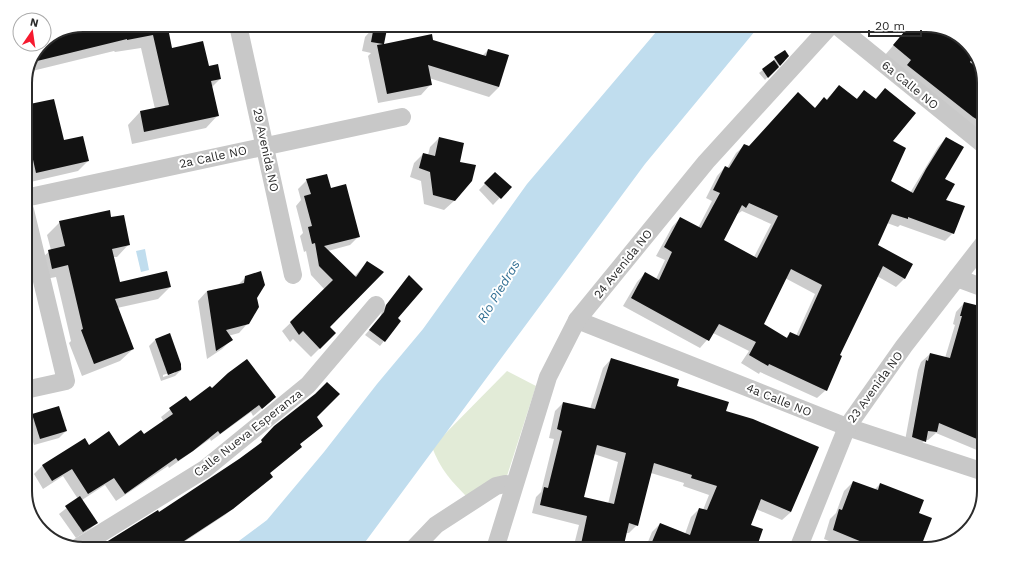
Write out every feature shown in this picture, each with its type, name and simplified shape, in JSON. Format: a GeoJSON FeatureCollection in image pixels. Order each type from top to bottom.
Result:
{"type":"FeatureCollection","features":[{"type":"Feature","properties":{"kind":"street","name":"29 Avenida NO"},"geometry":{"type":"LineString","coordinates":[[240,32],[293,275]]}},
{"type":"Feature","properties":{"kind":"street","name":"24 Avenida NO"},"geometry":{"type":"LineString","coordinates":[[497,542],[548,377],[577,320],[706,162],[825,32]]}},
{"type":"Feature","properties":{"kind":"street","name":"6a Calle NO"},"geometry":{"type":"LineString","coordinates":[[845,32],[977,139]]}},
{"type":"Feature","properties":{"kind":"street","name":"2a Calle NO"},"geometry":{"type":"LineString","coordinates":[[32,196],[402,116]]}},
{"type":"Feature","properties":{"kind":"street"},"geometry":{"type":"LineString","coordinates":[[32,239],[66,381],[32,388]]}},
{"type":"Feature","properties":{"kind":"street","name":"23 Avenida NO"},"geometry":{"type":"LineString","coordinates":[[801,542],[847,427],[904,346],[977,253]]}},
{"type":"Feature","properties":{"kind":"street"},"geometry":{"type":"LineString","coordinates":[[957,278],[977,285]]}},
{"type":"Feature","properties":{"kind":"street","name":"Calle Nueva Esperanza"},"geometry":{"type":"LineString","coordinates":[[88,542],[205,469],[296,395],[308,385],[376,305]]}},
{"type":"Feature","properties":{"kind":"street","name":"4a Calle NO"},"geometry":{"type":"LineString","coordinates":[[577,320],[847,427],[977,470]]}},
{"type":"Feature","properties":{"kind":"street"},"geometry":{"type":"LineString","coordinates":[[420,542],[436,525],[496,486],[505,484],[514,485]]}},
{"type":"Feature","properties":{"kind":"green space"},"geometry":{"type":"Polygon","coordinates":[[[507,371],[536,386],[506,479],[469,499],[447,475],[432,447],[507,371]]]}},
{"type":"Feature","properties":{"kind":"water","name":"Río Piedras"},"geometry":{"type":"Polygon","coordinates":[[[656,32],[754,32],[645,164],[365,542],[237,542],[267,520],[324,452],[377,384],[423,329],[527,184],[656,32]]]}},
{"type":"Feature","properties":{"kind":"water"},"geometry":{"type":"Polygon","coordinates":[[[145,249],[149,270],[141,272],[136,251],[145,249]]]}},
{"type":"Feature","properties":{"kind":"building"},"geometry":{"type":"Polygon","coordinates":[[[171,32],[169,33],[172,48],[203,41],[209,66],[218,64],[221,79],[211,81],[219,116],[144,132],[140,111],[169,105],[153,35],[37,61],[43,52],[52,52],[52,43],[63,36],[73,33],[171,32]]]}},
{"type":"Feature","properties":{"kind":"building"},"geometry":{"type":"Polygon","coordinates":[[[373,32],[386,32],[384,44],[432,34],[433,40],[486,56],[488,49],[509,55],[499,87],[428,65],[432,85],[387,94],[377,45],[383,44],[371,42],[373,32]]]}},
{"type":"Feature","properties":{"kind":"building"},"geometry":{"type":"Polygon","coordinates":[[[904,32],[933,32],[952,39],[962,47],[971,60],[970,62],[974,65],[975,70],[977,80],[977,120],[907,65],[911,60],[893,45],[904,32]]]}},
{"type":"Feature","properties":{"kind":"building"},"geometry":{"type":"Polygon","coordinates":[[[785,50],[789,56],[780,66],[774,57],[785,50]]]}},
{"type":"Feature","properties":{"kind":"building"},"geometry":{"type":"Polygon","coordinates":[[[774,60],[779,67],[768,78],[762,69],[774,60]]]}},
{"type":"Feature","properties":{"kind":"building"},"geometry":{"type":"Polygon","coordinates":[[[839,85],[857,99],[864,90],[876,99],[885,88],[916,113],[893,141],[906,148],[891,181],[913,193],[946,137],[964,147],[945,179],[955,184],[946,200],[965,206],[954,234],[908,217],[908,219],[892,214],[878,245],[913,264],[905,279],[883,266],[840,355],[842,356],[827,391],[769,364],[768,366],[749,355],[756,342],[719,324],[709,341],[631,298],[645,272],[659,280],[672,252],[664,247],[680,217],[701,228],[720,193],[713,190],[725,166],[729,168],[744,144],[749,146],[798,92],[815,108],[824,97],[827,100],[839,85]],[[749,203],[746,208],[742,205],[724,240],[757,258],[778,216],[749,203]],[[791,269],[764,324],[787,338],[790,332],[799,336],[822,285],[791,269]]]}},
{"type":"Feature","properties":{"kind":"building"},"geometry":{"type":"Polygon","coordinates":[[[54,99],[64,140],[83,136],[89,161],[36,173],[32,155],[32,104],[54,99]]]}},
{"type":"Feature","properties":{"kind":"building"},"geometry":{"type":"Polygon","coordinates":[[[439,137],[464,143],[460,162],[476,165],[472,181],[455,201],[433,195],[430,172],[419,168],[423,153],[435,156],[439,137]]]}},
{"type":"Feature","properties":{"kind":"building"},"geometry":{"type":"Polygon","coordinates":[[[495,172],[512,187],[501,199],[484,183],[495,172]]]}},
{"type":"Feature","properties":{"kind":"building"},"geometry":{"type":"Polygon","coordinates":[[[327,174],[331,188],[346,184],[360,237],[324,246],[356,277],[367,261],[384,272],[330,327],[336,333],[320,349],[303,331],[299,335],[290,322],[333,280],[319,266],[315,243],[312,244],[308,227],[312,226],[304,196],[311,194],[306,179],[327,174]]]}},
{"type":"Feature","properties":{"kind":"building"},"geometry":{"type":"Polygon","coordinates":[[[110,210],[111,217],[124,215],[130,245],[112,249],[120,282],[167,271],[171,287],[115,299],[134,349],[94,364],[81,330],[83,329],[68,265],[52,269],[48,250],[65,246],[59,221],[110,210]]]}},
{"type":"Feature","properties":{"kind":"building"},"geometry":{"type":"Polygon","coordinates":[[[261,271],[265,285],[257,298],[259,307],[249,324],[226,330],[233,340],[216,351],[207,291],[244,283],[245,276],[261,271]]]}},
{"type":"Feature","properties":{"kind":"building"},"geometry":{"type":"Polygon","coordinates":[[[409,275],[423,289],[398,318],[401,321],[385,342],[369,330],[384,312],[386,305],[409,275]]]}},
{"type":"Feature","properties":{"kind":"building"},"geometry":{"type":"Polygon","coordinates":[[[964,302],[977,305],[977,439],[939,423],[937,432],[928,431],[926,442],[912,437],[926,360],[928,361],[930,353],[950,358],[962,316],[960,316],[964,302]]]}},
{"type":"Feature","properties":{"kind":"building"},"geometry":{"type":"Polygon","coordinates":[[[170,333],[181,364],[181,370],[168,375],[155,339],[170,333]]]}},
{"type":"Feature","properties":{"kind":"building"},"geometry":{"type":"Polygon","coordinates":[[[611,358],[679,379],[677,386],[729,402],[726,411],[753,419],[819,447],[791,512],[761,499],[751,525],[763,529],[758,542],[652,542],[660,523],[690,535],[699,508],[707,510],[717,486],[691,478],[692,475],[654,463],[638,526],[629,523],[625,542],[581,542],[587,516],[540,505],[544,487],[548,488],[562,431],[557,429],[563,402],[595,409],[611,358]],[[597,445],[584,497],[614,504],[626,453],[597,445]]]}},
{"type":"Feature","properties":{"kind":"building"},"geometry":{"type":"Polygon","coordinates":[[[247,359],[276,397],[262,409],[259,405],[220,434],[218,431],[193,451],[178,461],[176,458],[125,494],[114,478],[88,494],[72,469],[52,481],[42,465],[85,438],[89,445],[109,431],[119,446],[141,430],[144,434],[173,414],[169,408],[186,396],[190,401],[210,386],[212,388],[228,373],[247,359]]]}},
{"type":"Feature","properties":{"kind":"building"},"geometry":{"type":"Polygon","coordinates":[[[327,382],[340,394],[317,417],[323,426],[300,444],[302,447],[270,473],[273,477],[233,509],[183,542],[106,542],[158,510],[159,512],[239,459],[262,442],[261,440],[274,426],[315,394],[327,382]]]}},
{"type":"Feature","properties":{"kind":"building"},"geometry":{"type":"Polygon","coordinates":[[[59,406],[67,431],[40,439],[32,414],[59,406]]]}},
{"type":"Feature","properties":{"kind":"building"},"geometry":{"type":"Polygon","coordinates":[[[853,481],[878,490],[880,483],[924,500],[919,513],[932,518],[923,542],[862,542],[833,530],[839,509],[842,510],[853,481]]]}},
{"type":"Feature","properties":{"kind":"building"},"geometry":{"type":"Polygon","coordinates":[[[80,496],[98,523],[83,532],[65,506],[80,496]]]}}]}
